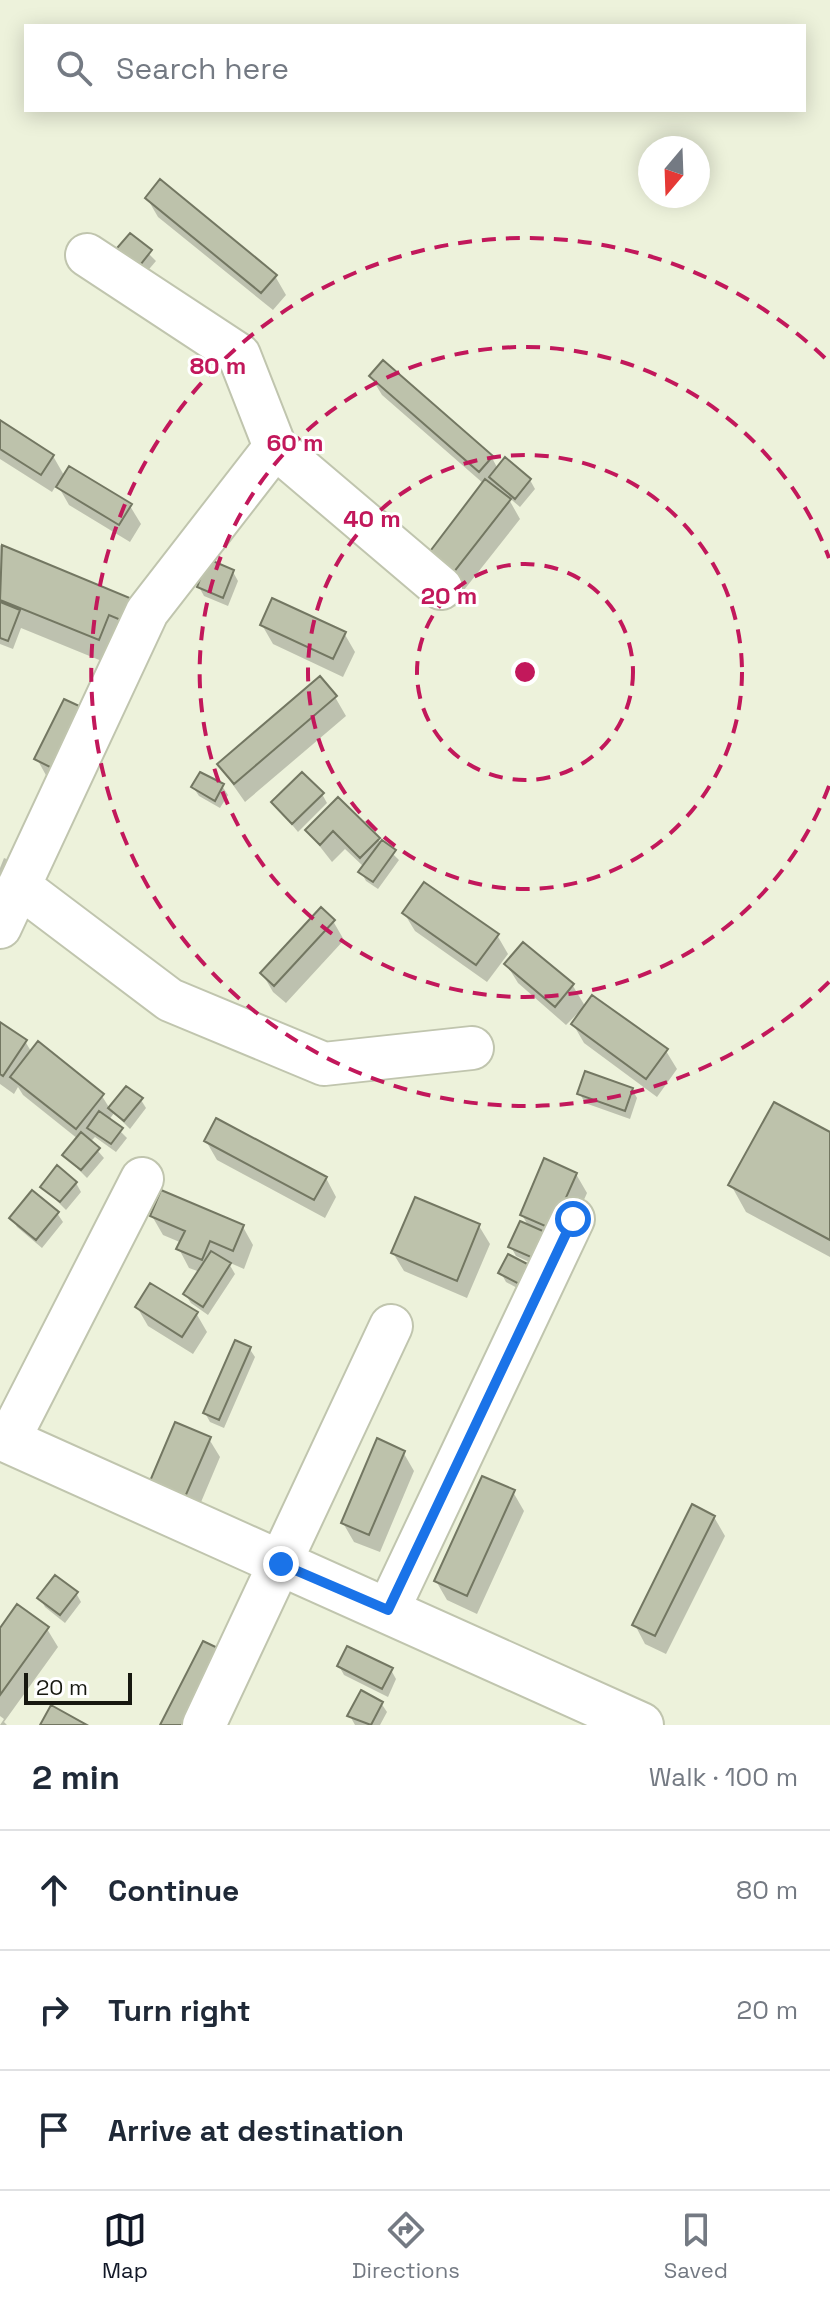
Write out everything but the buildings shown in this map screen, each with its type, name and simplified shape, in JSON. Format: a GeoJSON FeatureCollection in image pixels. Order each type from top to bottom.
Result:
{"type":"FeatureCollection","features":[{"type":"Feature","properties":{"kind":"main road"},"geometry":{"type":"LineString","coordinates":[[4,1439],[388,1610],[624,1721]]}},
{"type":"Feature","properties":{"kind":"street"},"geometry":{"type":"LineString","coordinates":[[87,255],[239,355],[275,447],[441,588]]}},
{"type":"Feature","properties":{"kind":"street"},"geometry":{"type":"LineString","coordinates":[[0,927],[147,612],[275,447]]}},
{"type":"Feature","properties":{"kind":"street"},"geometry":{"type":"LineString","coordinates":[[19,886],[170,1000],[324,1064],[472,1048]]}},
{"type":"Feature","properties":{"kind":"street"},"geometry":{"type":"LineString","coordinates":[[4,1439],[142,1179]]}},
{"type":"Feature","properties":{"kind":"street"},"geometry":{"type":"LineString","coordinates":[[388,1610],[573,1219]]}},
{"type":"Feature","properties":{"kind":"street"},"geometry":{"type":"LineString","coordinates":[[204,1725],[391,1326]]}},
{"type":"Feature","properties":{"kind":"route"},"geometry":{"type":"LineString","coordinates":[[281,1564],[388,1610],[573,1219]]}}]}
